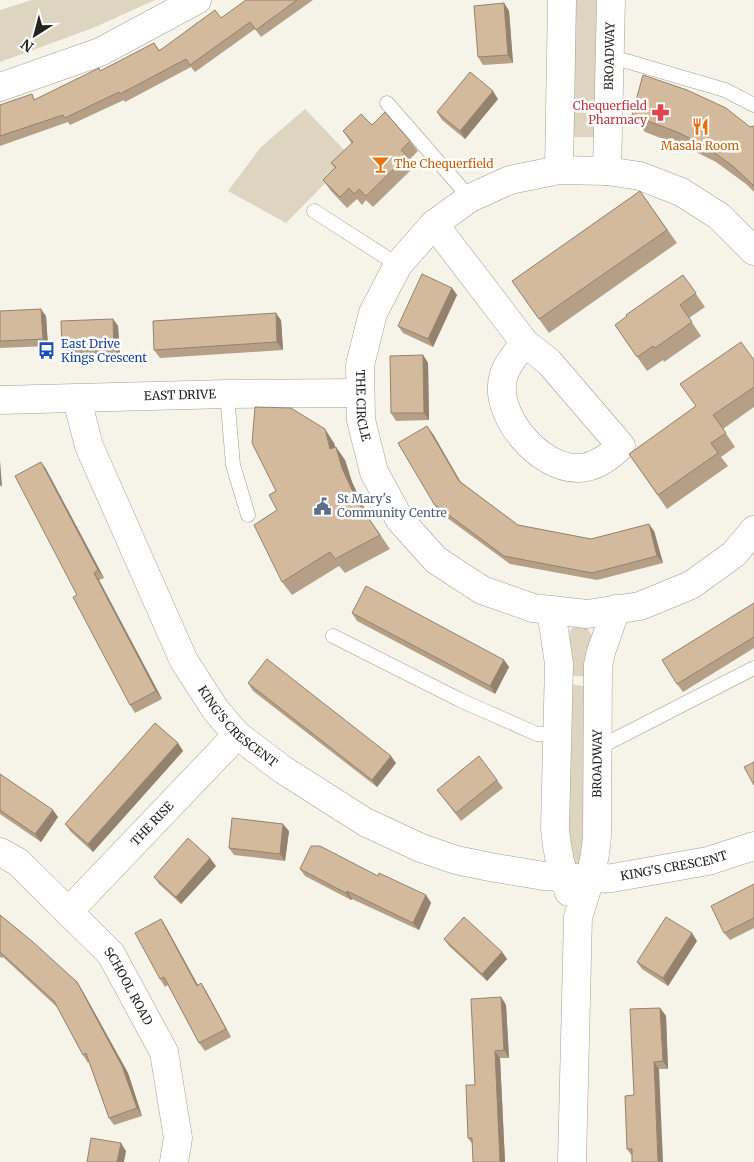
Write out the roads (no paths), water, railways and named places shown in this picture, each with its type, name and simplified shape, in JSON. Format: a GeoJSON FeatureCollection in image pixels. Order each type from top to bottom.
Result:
{"type":"FeatureCollection","features":[{"type":"Feature","properties":{"kind":"street"},"geometry":{"type":"LineString","coordinates":[[0,87],[100,52],[197,0]]}},
{"type":"Feature","properties":{"kind":"street"},"geometry":{"type":"LineString","coordinates":[[560,170],[562,0]]}},
{"type":"Feature","properties":{"kind":"street","name":"BROADWAY"},"geometry":{"type":"LineString","coordinates":[[607,171],[611,0]]}},
{"type":"Feature","properties":{"kind":"street","name":"THE CIRCLE"},"geometry":{"type":"LineString","coordinates":[[754,251],[719,216],[681,192],[640,176],[607,171],[560,170],[510,180],[470,198],[434,224],[398,264],[373,313],[360,365],[361,420],[374,472],[400,520],[436,560],[482,590],[533,608],[587,614],[640,606],[691,585],[734,554],[754,530]]}},
{"type":"Feature","properties":{"kind":"street"},"geometry":{"type":"LineString","coordinates":[[434,224],[525,342],[549,362],[621,446],[607,458],[589,467],[563,466],[551,461],[531,446],[516,430],[507,414],[502,392],[504,375],[511,361],[525,342]]}},
{"type":"Feature","properties":{"kind":"street","name":"EAST DRIVE"},"geometry":{"type":"LineString","coordinates":[[0,400],[227,394],[360,393]]}},
{"type":"Feature","properties":{"kind":"street","name":"KING'S CRESCENT"},"geometry":{"type":"LineString","coordinates":[[77,399],[89,446],[184,661],[215,710],[237,735],[282,769],[365,822],[421,848],[456,860],[544,876],[591,879],[612,878],[708,861],[754,846]]}},
{"type":"Feature","properties":{"kind":"street","name":"BROADWAY"},"geometry":{"type":"LineString","coordinates":[[572,1162],[578,916],[591,879],[597,836],[598,665],[600,652],[616,609]]}},
{"type":"Feature","properties":{"kind":"street","name":"BROADWAY"},"geometry":{"type":"LineString","coordinates":[[551,610],[559,664],[555,830],[557,852],[563,877],[578,916]]}},
{"type":"Feature","properties":{"kind":"street","name":"THE RISE"},"geometry":{"type":"LineString","coordinates":[[68,912],[237,735]]}},
{"type":"Feature","properties":{"kind":"street","name":"SCHOOL ROAD"},"geometry":{"type":"LineString","coordinates":[[0,852],[18,862],[111,954],[164,1052],[178,1138],[174,1162]]}},
{"type":"Feature","properties":{"kind":"lane"},"geometry":{"type":"LineString","coordinates":[[610,56],[725,90],[754,105]]}},
{"type":"Feature","properties":{"kind":"lane"},"geometry":{"type":"LineString","coordinates":[[387,103],[470,198]]}},
{"type":"Feature","properties":{"kind":"lane"},"geometry":{"type":"LineString","coordinates":[[314,211],[398,264]]}},
{"type":"Feature","properties":{"kind":"lane"},"geometry":{"type":"LineString","coordinates":[[227,394],[232,464],[248,515]]}},
{"type":"Feature","properties":{"kind":"lane"},"geometry":{"type":"LineString","coordinates":[[333,636],[460,700],[537,734],[557,734]]}},
{"type":"Feature","properties":{"kind":"lane"},"geometry":{"type":"LineString","coordinates":[[598,748],[754,668]]}},
{"type":"Feature","properties":{"kind":"place","name":"Chequerfield Pharmacy"},"geometry":{"type":"Point","coordinates":[661,113]}},
{"type":"Feature","properties":{"kind":"place","name":"Masala Room"},"geometry":{"type":"Point","coordinates":[700,127]}},
{"type":"Feature","properties":{"kind":"place","name":"The Chequerfield"},"geometry":{"type":"Point","coordinates":[380,164]}},
{"type":"Feature","properties":{"kind":"place","name":"East Drive Kings Crescent"},"geometry":{"type":"Point","coordinates":[47,351]}},
{"type":"Feature","properties":{"kind":"place","name":"St Mary's Community Centre"},"geometry":{"type":"Point","coordinates":[323,506]}}]}
